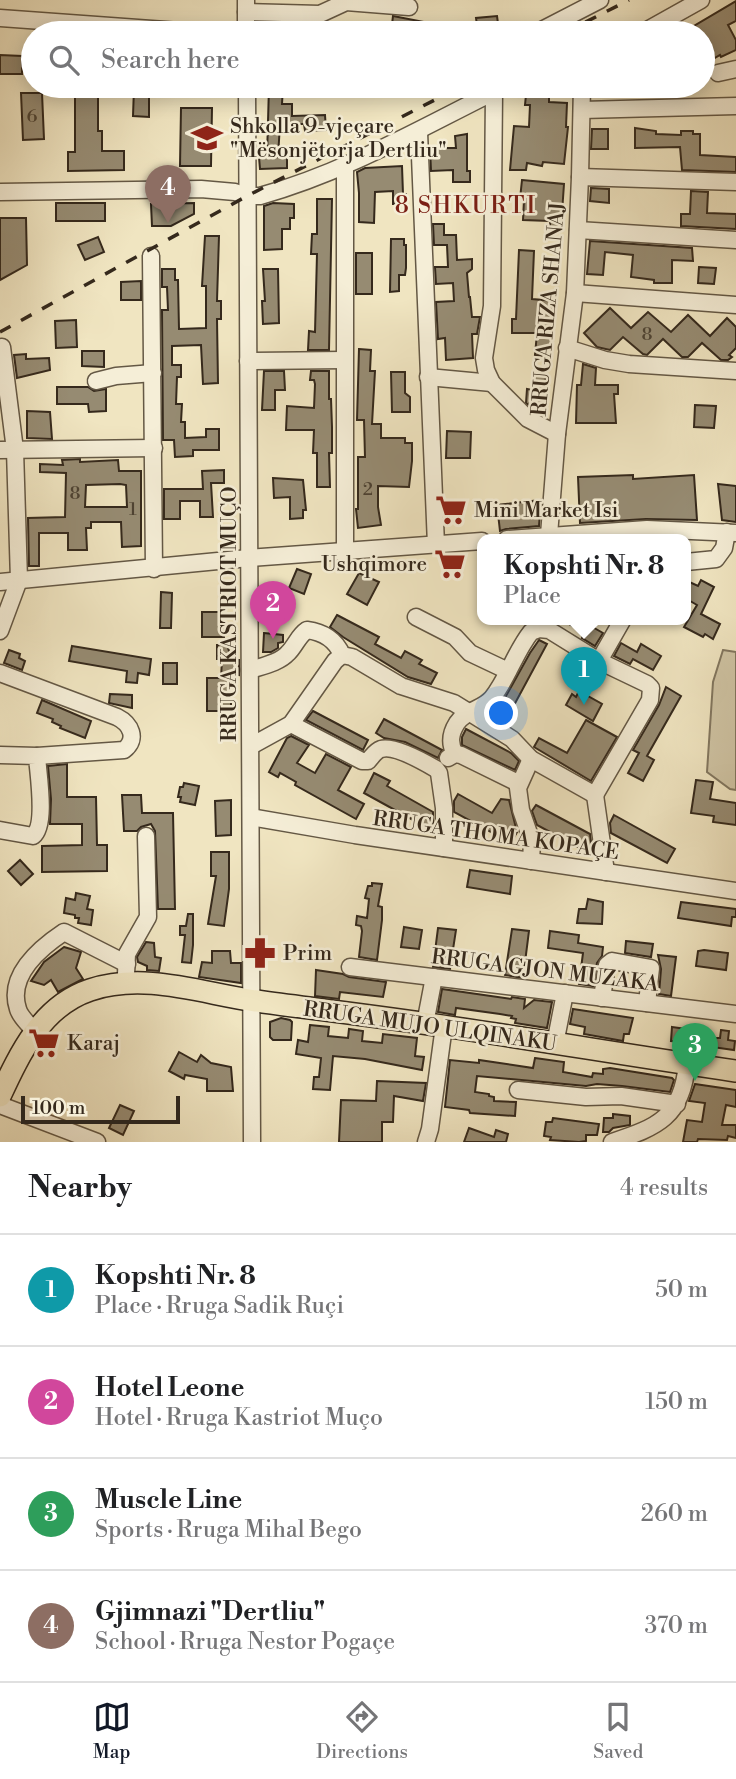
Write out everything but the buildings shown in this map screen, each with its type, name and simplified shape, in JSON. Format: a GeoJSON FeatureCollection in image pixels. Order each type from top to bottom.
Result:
{"type":"FeatureCollection","features":[{"type":"Feature","properties":{"kind":"main road","name":"RRUGA MUJO ULQINAKU"},"geometry":{"type":"LineString","coordinates":[[0,1096],[34,1031],[76,996],[126,974],[251,1001],[435,1025],[736,1072]]}},
{"type":"Feature","properties":{"kind":"street"},"geometry":{"type":"LineString","coordinates":[[559,21],[600,0]]}},
{"type":"Feature","properties":{"kind":"street"},"geometry":{"type":"LineString","coordinates":[[663,21],[701,0]]}},
{"type":"Feature","properties":{"kind":"street"},"geometry":{"type":"LineString","coordinates":[[246,6],[320,14],[346,2],[409,7]]}},
{"type":"Feature","properties":{"kind":"street"},"geometry":{"type":"LineString","coordinates":[[0,18],[41,21]]}},
{"type":"Feature","properties":{"kind":"street"},"geometry":{"type":"LineString","coordinates":[[718,73],[736,69]]}},
{"type":"Feature","properties":{"kind":"street","name":"RRUGA KASTRIOT MUÇO"},"geometry":{"type":"LineString","coordinates":[[247,98],[252,1142]]}},
{"type":"Feature","properties":{"kind":"street"},"geometry":{"type":"LineString","coordinates":[[0,192],[201,189],[247,196],[266,194],[345,165],[419,132],[483,98]]}},
{"type":"Feature","properties":{"kind":"street"},"geometry":{"type":"LineString","coordinates":[[500,98],[492,306],[484,358],[486,370],[492,383],[528,419],[556,434]]}},
{"type":"Feature","properties":{"kind":"street","name":"RRUGA RIZA SHANAJ"},"geometry":{"type":"LineString","coordinates":[[549,534],[556,434],[575,293],[582,98]]}},
{"type":"Feature","properties":{"kind":"street"},"geometry":{"type":"LineString","coordinates":[[582,110],[736,106]]}},
{"type":"Feature","properties":{"kind":"street"},"geometry":{"type":"LineString","coordinates":[[419,132],[436,545]]}},
{"type":"Feature","properties":{"kind":"street"},"geometry":{"type":"LineString","coordinates":[[345,165],[345,552]]}},
{"type":"Feature","properties":{"kind":"street"},"geometry":{"type":"LineString","coordinates":[[580,177],[736,181]]}},
{"type":"Feature","properties":{"kind":"street"},"geometry":{"type":"LineString","coordinates":[[578,230],[736,240]]}},
{"type":"Feature","properties":{"kind":"street"},"geometry":{"type":"LineString","coordinates":[[152,256],[154,569]]}},
{"type":"Feature","properties":{"kind":"street"},"geometry":{"type":"LineString","coordinates":[[575,293],[736,305]]}},
{"type":"Feature","properties":{"kind":"street"},"geometry":{"type":"LineString","coordinates":[[0,631],[19,580],[8,519],[2,347]]}},
{"type":"Feature","properties":{"kind":"street"},"geometry":{"type":"LineString","coordinates":[[567,348],[605,360],[629,364],[736,371]]}},
{"type":"Feature","properties":{"kind":"street"},"geometry":{"type":"LineString","coordinates":[[248,361],[344,360]]}},
{"type":"Feature","properties":{"kind":"street"},"geometry":{"type":"LineString","coordinates":[[96,381],[116,376],[153,373]]}},
{"type":"Feature","properties":{"kind":"street"},"geometry":{"type":"LineString","coordinates":[[428,377],[492,383]]}},
{"type":"Feature","properties":{"kind":"street"},"geometry":{"type":"LineString","coordinates":[[7,450],[154,449]]}},
{"type":"Feature","properties":{"kind":"street"},"geometry":{"type":"LineString","coordinates":[[565,534],[647,529],[732,533],[716,559],[691,561]]}},
{"type":"Feature","properties":{"kind":"street"},"geometry":{"type":"LineString","coordinates":[[0,582],[249,558],[477,541]]}},
{"type":"Feature","properties":{"kind":"street"},"geometry":{"type":"LineString","coordinates":[[416,617],[455,638],[470,653],[508,671]]}},
{"type":"Feature","properties":{"kind":"street"},"geometry":{"type":"LineString","coordinates":[[599,661],[620,625]]}},
{"type":"Feature","properties":{"kind":"street"},"geometry":{"type":"LineString","coordinates":[[250,670],[280,659],[307,630],[332,640],[339,645],[342,654]]}},
{"type":"Feature","properties":{"kind":"street"},"geometry":{"type":"LineString","coordinates":[[518,783],[455,754],[451,746],[451,735],[458,722],[469,712],[489,701],[531,632],[549,630],[599,661],[647,684],[652,694],[595,795],[606,872]]}},
{"type":"Feature","properties":{"kind":"street"},"geometry":{"type":"LineString","coordinates":[[342,654],[352,657],[401,686],[445,700],[469,712],[512,739],[531,759],[595,795]]}},
{"type":"Feature","properties":{"kind":"street"},"geometry":{"type":"LineString","coordinates":[[251,746],[292,724],[342,654]]}},
{"type":"Feature","properties":{"kind":"street"},"geometry":{"type":"LineString","coordinates":[[0,673],[117,717],[131,728],[131,742],[124,750],[37,757],[0,755]]}},
{"type":"Feature","properties":{"kind":"street"},"geometry":{"type":"LineString","coordinates":[[292,724],[362,761],[368,761],[381,749],[390,749],[432,766],[439,773],[444,808],[444,848]]}},
{"type":"Feature","properties":{"kind":"street"},"geometry":{"type":"LineString","coordinates":[[439,773],[447,760],[455,754]]}},
{"type":"Feature","properties":{"kind":"street"},"geometry":{"type":"LineString","coordinates":[[0,830],[33,836],[39,829],[37,757]]}},
{"type":"Feature","properties":{"kind":"street"},"geometry":{"type":"LineString","coordinates":[[531,759],[518,783],[521,810],[532,842],[531,861]]}},
{"type":"Feature","properties":{"kind":"street","name":"RRUGA THOMA KOPAÇE"},"geometry":{"type":"LineString","coordinates":[[251,817],[736,891]]}},
{"type":"Feature","properties":{"kind":"street"},"geometry":{"type":"LineString","coordinates":[[126,974],[127,954],[148,917],[146,836]]}},
{"type":"Feature","properties":{"kind":"street","name":"RRUGA MUJO ULQINAKU"},"geometry":{"type":"LineString","coordinates":[[34,1031],[18,1011],[17,989],[20,975],[32,957],[64,932],[126,974]]}},
{"type":"Feature","properties":{"kind":"street"},"geometry":{"type":"LineString","coordinates":[[602,998],[607,965],[612,961],[651,968],[648,1003]]}},
{"type":"Feature","properties":{"kind":"street","name":"RRUGA GJON MUZAKA"},"geometry":{"type":"LineString","coordinates":[[350,967],[736,1014]]}},
{"type":"Feature","properties":{"kind":"street"},"geometry":{"type":"LineString","coordinates":[[430,1141],[435,1025],[434,977]]}},
{"type":"Feature","properties":{"kind":"street"},"geometry":{"type":"LineString","coordinates":[[555,1044],[565,993]]}},
{"type":"Feature","properties":{"kind":"street"},"geometry":{"type":"LineString","coordinates":[[612,1142],[653,1126],[669,1116],[677,1104],[686,1079],[687,1065]]}},
{"type":"Feature","properties":{"kind":"street"},"geometry":{"type":"LineString","coordinates":[[518,1090],[586,1097],[621,1096],[677,1104]]}},
{"type":"Feature","properties":{"kind":"street"},"geometry":{"type":"LineString","coordinates":[[0,1105],[97,1142]]}},
{"type":"Feature","properties":{"kind":"shaded area"},"geometry":{"type":"Polygon","coordinates":[[[723,650],[736,652],[736,790],[730,789],[707,772],[713,682],[723,650]]]}},
{"type":"Feature","properties":{"kind":"railway"},"geometry":{"type":"LineString","coordinates":[[588,21],[629,0]]}},
{"type":"Feature","properties":{"kind":"railway"},"geometry":{"type":"LineString","coordinates":[[0,332],[247,196],[439,98]]}},
{"type":"Feature","properties":{"kind":"place","name":"Shkolla 9-vjeçare \"Mësonjëtorja Dertliu\""},"geometry":{"type":"Point","coordinates":[207,138]}},
{"type":"Feature","properties":{"kind":"place","name":"Gjimnazi \"Dertliu\""},"geometry":{"type":"Point","coordinates":[168,223]}},
{"type":"Feature","properties":{"kind":"place","name":"Mini Market Isi"},"geometry":{"type":"Point","coordinates":[451,510]}},
{"type":"Feature","properties":{"kind":"place","name":"Ushqimore"},"geometry":{"type":"Point","coordinates":[450,564]}},
{"type":"Feature","properties":{"kind":"place","name":"Hotel Leone"},"geometry":{"type":"Point","coordinates":[273,639]}},
{"type":"Feature","properties":{"kind":"place","name":"Kopshti Nr. 8"},"geometry":{"type":"Point","coordinates":[584,705]}},
{"type":"Feature","properties":{"kind":"place","name":"Prim"},"geometry":{"type":"Point","coordinates":[260,953]}},
{"type":"Feature","properties":{"kind":"place","name":"Karaj"},"geometry":{"type":"Point","coordinates":[44,1043]}},
{"type":"Feature","properties":{"kind":"place","name":"Muscle Line"},"geometry":{"type":"Point","coordinates":[695,1081]}},
{"type":"Feature","properties":{"kind":"district","name":"8 SHKURTI"},"geometry":{"type":"Point","coordinates":[466,205]}}]}
